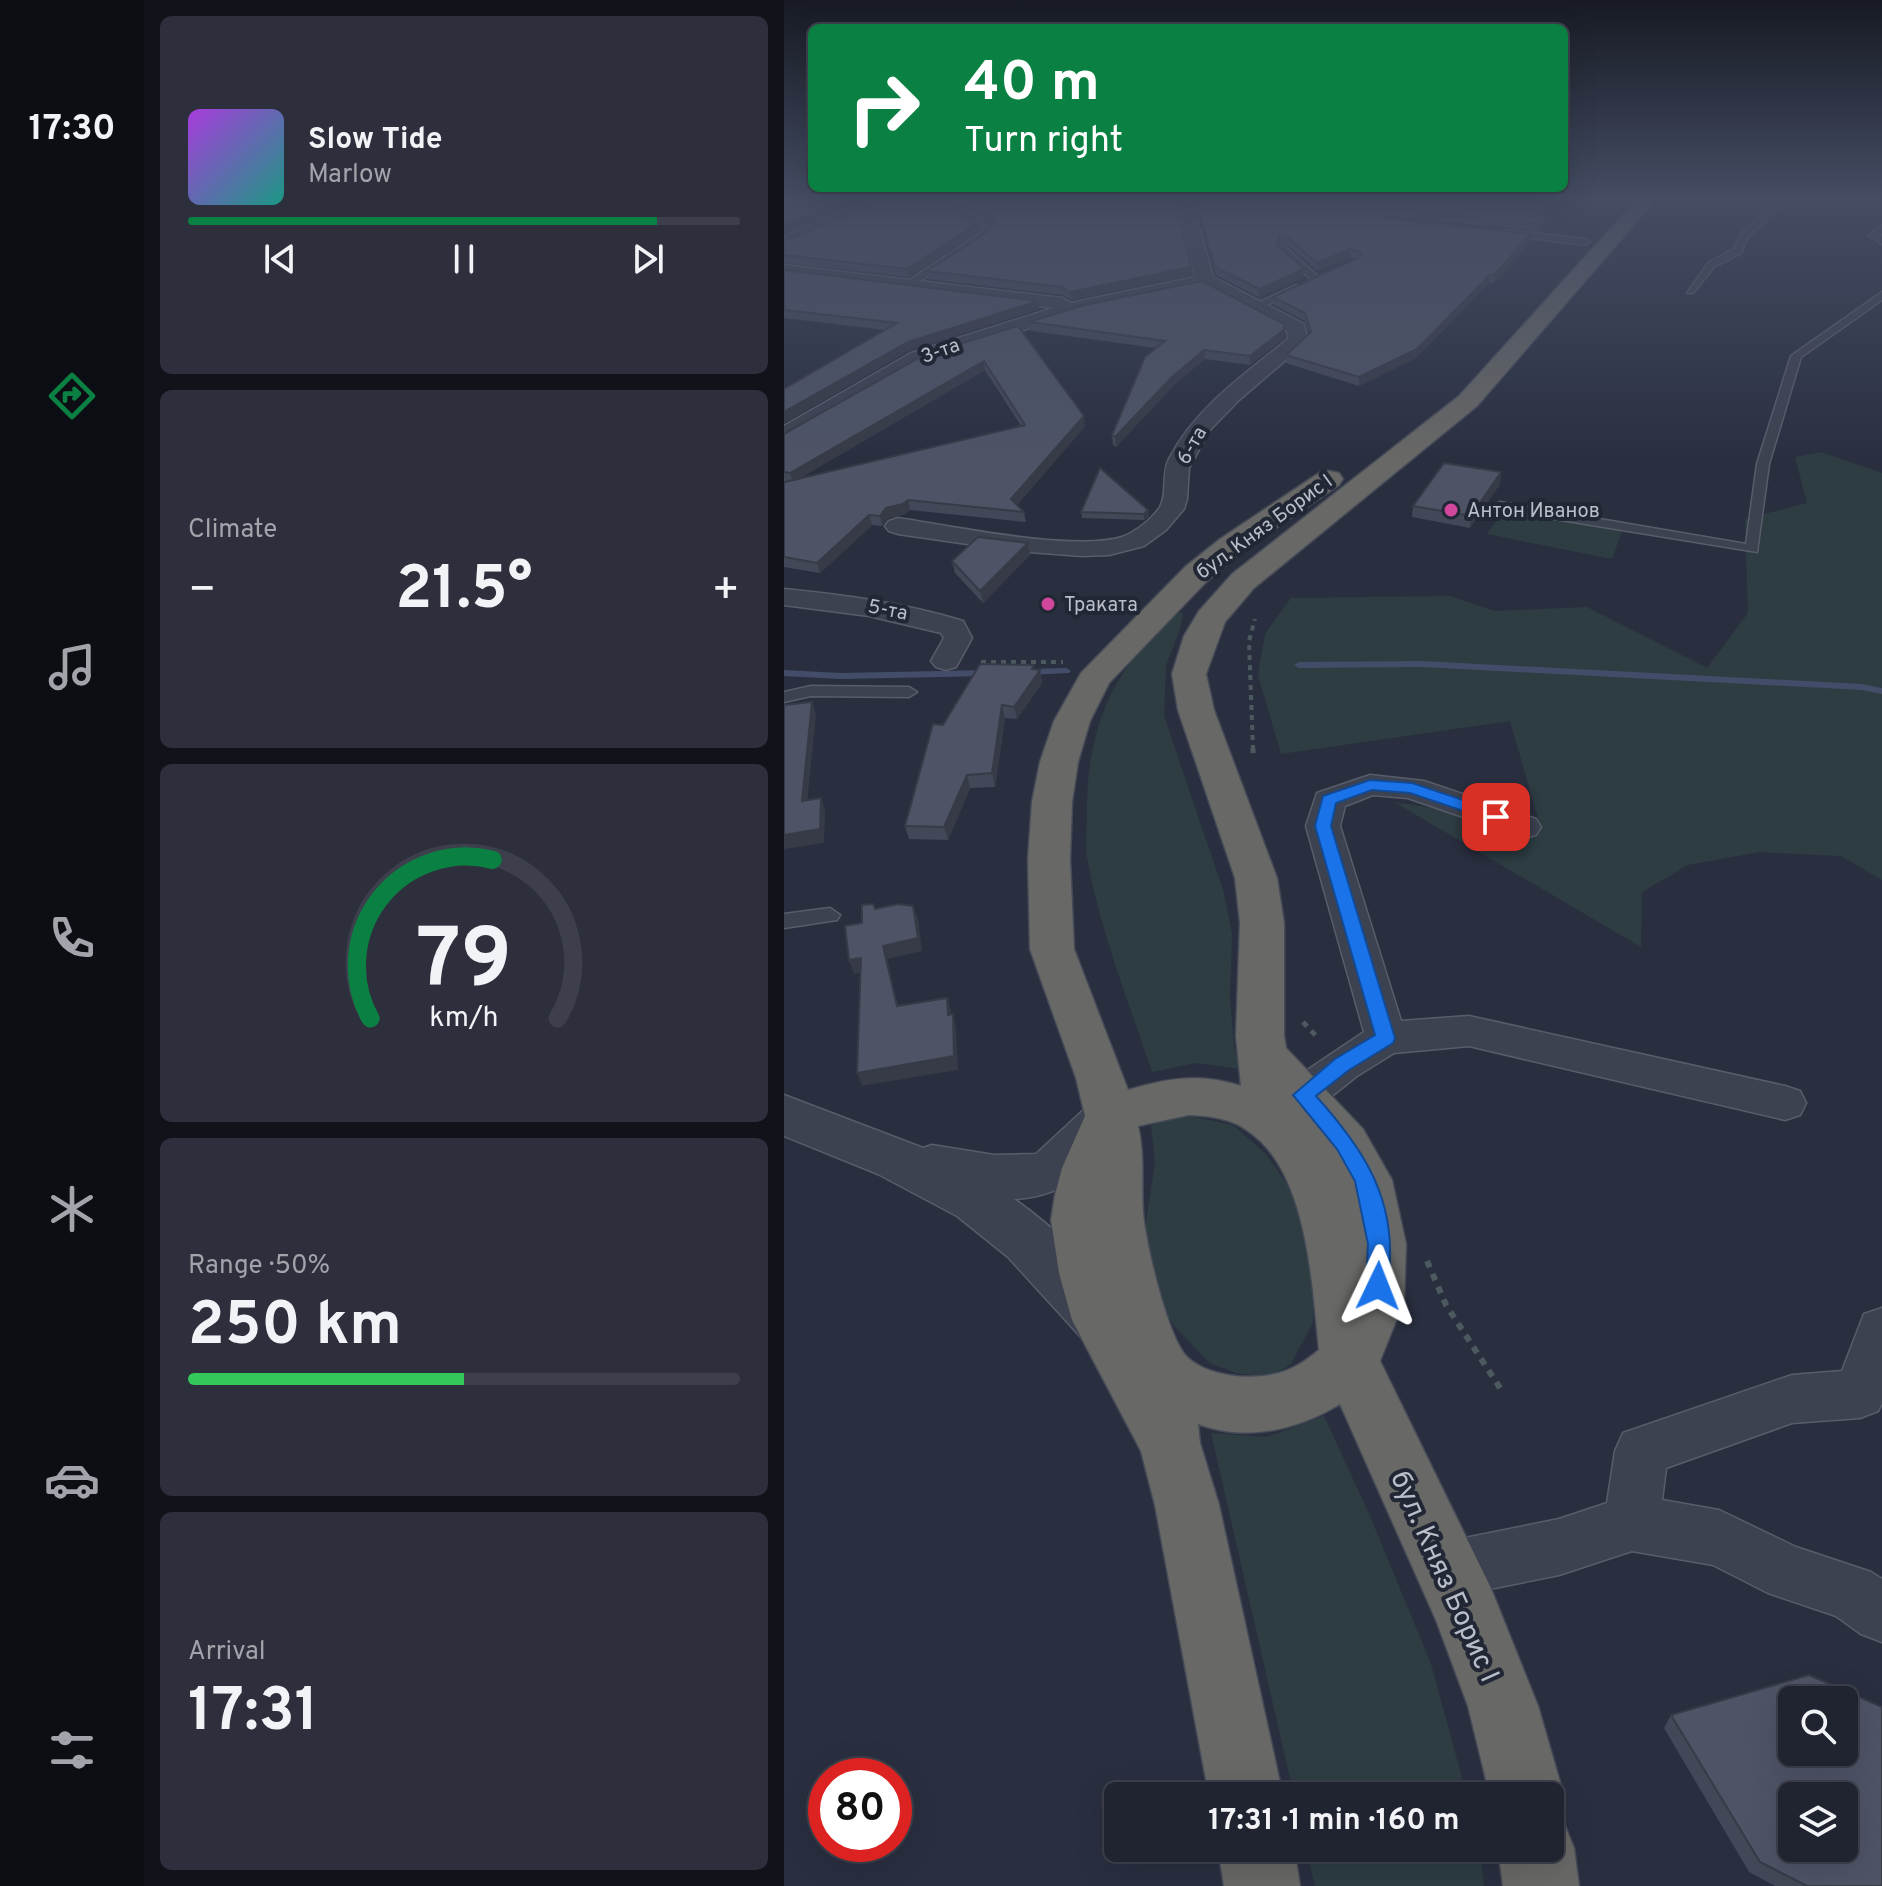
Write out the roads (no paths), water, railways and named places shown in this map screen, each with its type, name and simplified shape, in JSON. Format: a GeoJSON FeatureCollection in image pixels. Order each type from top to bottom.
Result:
{"type":"FeatureCollection","features":[{"type":"Feature","properties":{"kind":"highway","name":"бул. Княз Борис I"},"geometry":{"type":"LineString","coordinates":[[1523,1782],[1503,1706],[1466,1610],[1350,1362],[1337,1265],[1318,1190],[1294,1145],[1285,1106],[1264,1055],[1260,1036],[1262,923],[1256,878],[1196,710],[1189,674],[1201,636],[1218,608],[1243,581],[1476,393],[1572,284]]}},
{"type":"Feature","properties":{"kind":"highway","name":"бул. Княз Борис I"},"geometry":{"type":"LineString","coordinates":[[1160,1364],[1132,1300],[1116,1214],[1117,1144],[1110,1116],[1100,1078],[1052,949],[1049,859],[1052,802],[1059,762],[1072,721],[1093,680],[1196,574],[1231,545],[1332,476],[1435,396],[1516,310]]}},
{"type":"Feature","properties":{"kind":"highway"},"geometry":{"type":"LineString","coordinates":[[1169,1443],[1101,1320],[1087,1273],[1078,1220],[1088,1168],[1110,1116],[1170,1097],[1202,1094],[1244,1105],[1285,1106]]}},
{"type":"Feature","properties":{"kind":"highway"},"geometry":{"type":"LineString","coordinates":[[1160,1364],[1204,1398],[1248,1406],[1288,1398],[1315,1387],[1350,1362]]}},
{"type":"Feature","properties":{"kind":"highway"},"geometry":{"type":"LineString","coordinates":[[1160,1364],[1169,1443],[1187,1505],[1243,1782]]}},
{"type":"Feature","properties":{"kind":"highway"},"geometry":{"type":"LineString","coordinates":[[1258,1862],[1262,1886]]}},
{"type":"Feature","properties":{"kind":"highway"},"geometry":{"type":"LineString","coordinates":[[1538,1862],[1541,1886]]}},
{"type":"Feature","properties":{"kind":"street"},"geometry":{"type":"LineString","coordinates":[[900,284],[1080,306]]}},
{"type":"Feature","properties":{"kind":"street","name":"3-та"},"geometry":{"type":"LineString","coordinates":[[784,435],[918,357],[1080,306],[1186,284]]}},
{"type":"Feature","properties":{"kind":"street","name":"6-та"},"geometry":{"type":"LineString","coordinates":[[898,526],[1064,547],[1127,544],[1156,527],[1174,505],[1177,464],[1203,422],[1298,341],[1297,328],[1213,284]]}},
{"type":"Feature","properties":{"kind":"street","name":"5-та"},"geometry":{"type":"LineString","coordinates":[[784,597],[867,604],[953,627],[958,638],[946,661]]}},
{"type":"Feature","properties":{"kind":"street"},"geometry":{"type":"LineString","coordinates":[[1386,1038],[1323,826],[1329,800],[1370,785],[1412,788],[1524,827]]}},
{"type":"Feature","properties":{"kind":"street"},"geometry":{"type":"LineString","coordinates":[[1285,1106],[1386,1038],[1469,1031],[1785,1103]]}},
{"type":"Feature","properties":{"kind":"street"},"geometry":{"type":"LineString","coordinates":[[784,1115],[903,1161],[999,1217],[1025,1239],[1101,1320],[1160,1364]]}},
{"type":"Feature","properties":{"kind":"street"},"geometry":{"type":"LineString","coordinates":[[903,1161],[988,1175],[1045,1174],[1068,1158],[1110,1116]]}},
{"type":"Feature","properties":{"kind":"street"},"geometry":{"type":"LineString","coordinates":[[1632,1523],[1642,1451],[1792,1399],[1860,1394],[1882,1330]]}},
{"type":"Feature","properties":{"kind":"street"},"geometry":{"type":"LineString","coordinates":[[1445,1570],[1559,1547],[1632,1523],[1719,1538],[1788,1573],[1851,1592],[1882,1613]]}},
{"type":"Feature","properties":{"kind":"lane"},"geometry":{"type":"LineString","coordinates":[[1256,306],[1305,284]]}},
{"type":"Feature","properties":{"kind":"lane"},"geometry":{"type":"LineString","coordinates":[[1690,291],[1696,284]]}},
{"type":"Feature","properties":{"kind":"lane"},"geometry":{"type":"LineString","coordinates":[[1500,506],[1752,549],[1763,464],[1796,356],[1882,295]]}},
{"type":"Feature","properties":{"kind":"lane"},"geometry":{"type":"LineString","coordinates":[[784,697],[811,691],[909,692]]}},
{"type":"Feature","properties":{"kind":"lane"},"geometry":{"type":"LineString","coordinates":[[784,921],[830,915]]}},
{"type":"Feature","properties":{"kind":"waterway"},"geometry":{"type":"LineString","coordinates":[[1299,665],[1422,664],[1862,687],[1882,691]]}},
{"type":"Feature","properties":{"kind":"waterway"},"geometry":{"type":"LineString","coordinates":[[1027,672],[1066,671]]}},
{"type":"Feature","properties":{"kind":"waterway"},"geometry":{"type":"LineString","coordinates":[[784,673],[841,676],[989,673]]}},
{"type":"Feature","properties":{"kind":"place","name":"Антон Иванов"},"geometry":{"type":"Point","coordinates":[1451,510]}},
{"type":"Feature","properties":{"kind":"place","name":"Траката"},"geometry":{"type":"Point","coordinates":[1048,604]}}]}
